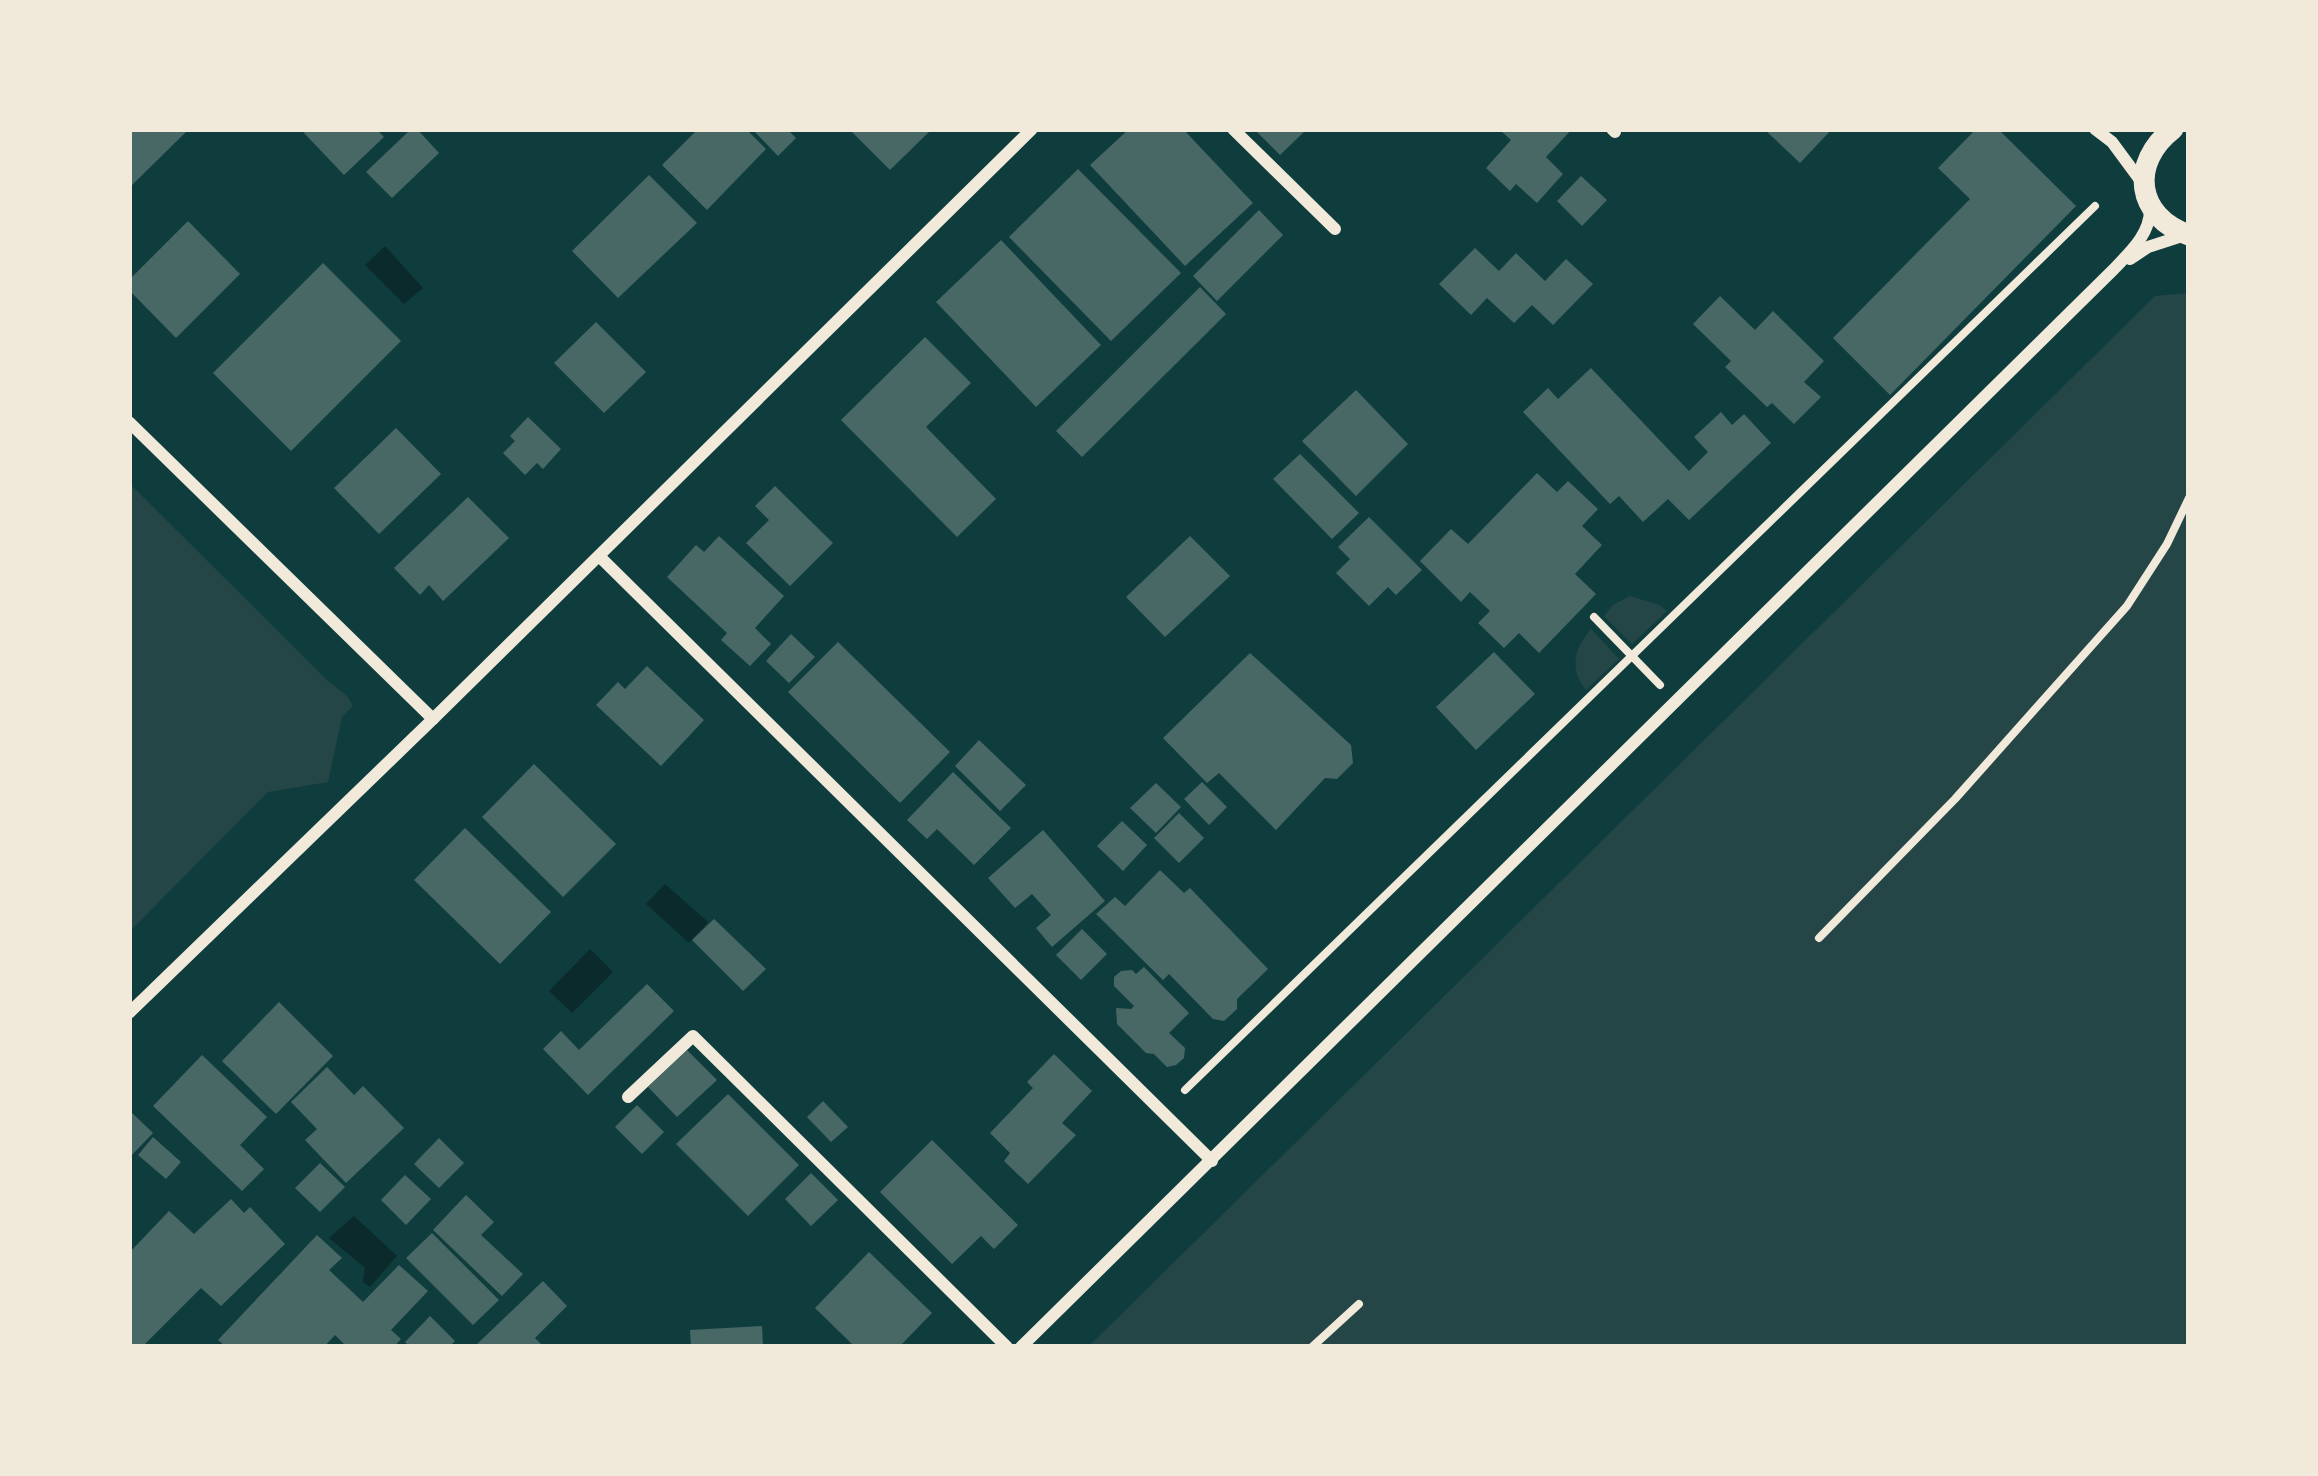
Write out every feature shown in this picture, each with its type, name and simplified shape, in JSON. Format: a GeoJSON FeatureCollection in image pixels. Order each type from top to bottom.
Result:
{"type":"FeatureCollection","features":[{"type":"Feature","properties":{"kind":"street"},"geometry":{"type":"LineString","coordinates":[[129,1013],[600,557],[1032,129]]}},
{"type":"Feature","properties":{"kind":"street"},"geometry":{"type":"LineString","coordinates":[[1233,129],[1335,229]]}},
{"type":"Feature","properties":{"kind":"street"},"geometry":{"type":"LineString","coordinates":[[2095,129],[2112,142],[2171,228],[2188,235]]}},
{"type":"Feature","properties":{"kind":"street"},"geometry":{"type":"LineString","coordinates":[[1021,1347],[2114,269],[2150,221],[2145,168],[2150,152],[2173,129]]}},
{"type":"Feature","properties":{"kind":"street"},"geometry":{"type":"LineString","coordinates":[[2114,269],[2147,247],[2188,235]]}},
{"type":"Feature","properties":{"kind":"street"},"geometry":{"type":"LineString","coordinates":[[129,422],[434,718]]}},
{"type":"Feature","properties":{"kind":"street"},"geometry":{"type":"LineString","coordinates":[[600,557],[1212,1160]]}},
{"type":"Feature","properties":{"kind":"street"},"geometry":{"type":"LineString","coordinates":[[628,1097],[693,1036],[1007,1347]]}},
{"type":"Feature","properties":{"kind":"path"},"geometry":{"type":"LineString","coordinates":[[1185,1090],[2095,206]]}},
{"type":"Feature","properties":{"kind":"path"},"geometry":{"type":"LineString","coordinates":[[1819,938],[1955,799],[2127,606],[2167,544],[2189,498]]}},
{"type":"Feature","properties":{"kind":"path"},"geometry":{"type":"LineString","coordinates":[[1594,617],[1677,701]]}},
{"type":"Feature","properties":{"kind":"path"},"geometry":{"type":"LineString","coordinates":[[1312,1347],[1360,1304]]}},
{"type":"Feature","properties":{"kind":"shaded area"},"geometry":{"type":"Polygon","coordinates":[[[385,246],[423,288],[404,304],[365,265],[385,246]]]}},
{"type":"Feature","properties":{"kind":"shaded area"},"geometry":{"type":"Polygon","coordinates":[[[2189,293],[2189,1347],[1088,1347],[2155,296],[2189,293]]]}},
{"type":"Feature","properties":{"kind":"shaded area"},"geometry":{"type":"Polygon","coordinates":[[[129,483],[353,706],[342,717],[328,782],[268,792],[129,932],[129,483]]]}},
{"type":"Feature","properties":{"kind":"shaded area"},"geometry":{"type":"Polygon","coordinates":[[[1630,596],[1667,611],[1632,644],[1604,616],[1630,596]]]}},
{"type":"Feature","properties":{"kind":"shaded area"},"geometry":{"type":"Polygon","coordinates":[[[1591,629],[1619,659],[1586,690],[1577,674],[1576,659],[1591,629]]]}},
{"type":"Feature","properties":{"kind":"shaded area"},"geometry":{"type":"Polygon","coordinates":[[[665,884],[708,922],[689,943],[646,904],[665,884]]]}},
{"type":"Feature","properties":{"kind":"shaded area"},"geometry":{"type":"Polygon","coordinates":[[[590,949],[613,972],[572,1013],[549,991],[590,949]]]}},
{"type":"Feature","properties":{"kind":"shaded area"},"geometry":{"type":"Polygon","coordinates":[[[354,1216],[397,1256],[370,1287],[363,1282],[365,1268],[329,1238],[354,1216]]]}},
{"type":"Feature","properties":{"kind":"building"},"geometry":{"type":"Polygon","coordinates":[[[129,129],[189,129],[129,188],[129,129]]]}},
{"type":"Feature","properties":{"kind":"building"},"geometry":{"type":"Polygon","coordinates":[[[307,129],[376,129],[384,137],[344,175],[304,133],[307,129]]]}},
{"type":"Feature","properties":{"kind":"building"},"geometry":{"type":"Polygon","coordinates":[[[411,129],[417,129],[439,153],[392,198],[366,172],[411,129]]]}},
{"type":"Feature","properties":{"kind":"building"},"geometry":{"type":"Polygon","coordinates":[[[698,129],[746,129],[766,149],[707,210],[662,165],[698,129]]]}},
{"type":"Feature","properties":{"kind":"building"},"geometry":{"type":"Polygon","coordinates":[[[787,129],[796,138],[778,156],[755,132],[787,129]]]}},
{"type":"Feature","properties":{"kind":"building"},"geometry":{"type":"Polygon","coordinates":[[[849,129],[932,129],[890,170],[849,129]]]}},
{"type":"Feature","properties":{"kind":"building"},"geometry":{"type":"Polygon","coordinates":[[[1129,129],[1183,129],[1253,203],[1185,266],[1090,165],[1129,129]]]}},
{"type":"Feature","properties":{"kind":"building"},"geometry":{"type":"Polygon","coordinates":[[[1254,129],[1307,129],[1280,155],[1254,129]]]}},
{"type":"Feature","properties":{"kind":"building"},"geometry":{"type":"Polygon","coordinates":[[[1499,129],[1572,129],[1546,157],[1563,174],[1537,203],[1516,184],[1510,191],[1486,168],[1511,140],[1499,129]]]}},
{"type":"Feature","properties":{"kind":"building"},"geometry":{"type":"Polygon","coordinates":[[[1764,129],[1832,129],[1800,163],[1764,129]]]}},
{"type":"Feature","properties":{"kind":"building"},"geometry":{"type":"Polygon","coordinates":[[[1976,129],[1998,129],[2076,206],[1890,395],[1833,338],[1970,199],[1938,168],[1976,129]]]}},
{"type":"Feature","properties":{"kind":"building"},"geometry":{"type":"Polygon","coordinates":[[[1078,169],[1181,273],[1111,341],[1009,237],[1078,169]]]}},
{"type":"Feature","properties":{"kind":"building"},"geometry":{"type":"Polygon","coordinates":[[[649,175],[697,223],[618,298],[572,251],[649,175]]]}},
{"type":"Feature","properties":{"kind":"building"},"geometry":{"type":"Polygon","coordinates":[[[1581,176],[1607,200],[1582,226],[1557,201],[1581,176]]]}},
{"type":"Feature","properties":{"kind":"building"},"geometry":{"type":"Polygon","coordinates":[[[1259,210],[1283,235],[1217,301],[1193,276],[1259,210]]]}},
{"type":"Feature","properties":{"kind":"building"},"geometry":{"type":"Polygon","coordinates":[[[188,221],[240,274],[176,338],[129,290],[129,280],[188,221]]]}},
{"type":"Feature","properties":{"kind":"building"},"geometry":{"type":"Polygon","coordinates":[[[1001,240],[1101,345],[1036,407],[936,302],[1001,240]]]}},
{"type":"Feature","properties":{"kind":"building"},"geometry":{"type":"Polygon","coordinates":[[[1475,248],[1499,271],[1516,253],[1545,281],[1566,259],[1593,284],[1553,325],[1532,305],[1514,323],[1487,298],[1471,315],[1439,284],[1475,248]]]}},
{"type":"Feature","properties":{"kind":"building"},"geometry":{"type":"Polygon","coordinates":[[[323,263],[401,341],[291,451],[213,373],[323,263]]]}},
{"type":"Feature","properties":{"kind":"building"},"geometry":{"type":"Polygon","coordinates":[[[1200,287],[1226,314],[1082,457],[1056,431],[1200,287]]]}},
{"type":"Feature","properties":{"kind":"building"},"geometry":{"type":"Polygon","coordinates":[[[1720,296],[1755,330],[1773,311],[1824,361],[1804,382],[1821,397],[1794,424],[1772,403],[1767,407],[1725,367],[1731,361],[1693,324],[1720,296]]]}},
{"type":"Feature","properties":{"kind":"building"},"geometry":{"type":"Polygon","coordinates":[[[596,322],[646,372],[604,413],[554,363],[596,322]]]}},
{"type":"Feature","properties":{"kind":"building"},"geometry":{"type":"Polygon","coordinates":[[[925,337],[971,383],[926,427],[996,499],[957,537],[841,420],[925,337]]]}},
{"type":"Feature","properties":{"kind":"building"},"geometry":{"type":"Polygon","coordinates":[[[1591,368],[1689,471],[1708,452],[1694,437],[1721,412],[1732,425],[1744,414],[1771,443],[1689,520],[1668,499],[1643,522],[1619,496],[1610,504],[1523,412],[1548,388],[1558,399],[1591,368]]]}},
{"type":"Feature","properties":{"kind":"building"},"geometry":{"type":"Polygon","coordinates":[[[1356,390],[1408,444],[1356,496],[1302,441],[1356,390]]]}},
{"type":"Feature","properties":{"kind":"building"},"geometry":{"type":"Polygon","coordinates":[[[528,417],[561,449],[543,469],[537,463],[525,475],[503,453],[515,441],[510,436],[528,417]]]}},
{"type":"Feature","properties":{"kind":"building"},"geometry":{"type":"Polygon","coordinates":[[[396,428],[441,474],[379,534],[334,488],[396,428]]]}},
{"type":"Feature","properties":{"kind":"building"},"geometry":{"type":"Polygon","coordinates":[[[1300,454],[1359,513],[1332,539],[1273,479],[1300,454]]]}},
{"type":"Feature","properties":{"kind":"building"},"geometry":{"type":"Polygon","coordinates":[[[1537,473],[1557,492],[1568,481],[1598,509],[1582,526],[1602,545],[1575,574],[1596,594],[1539,653],[1519,633],[1504,648],[1478,623],[1490,611],[1470,592],[1461,602],[1420,561],[1451,529],[1468,544],[1537,473]]]}},
{"type":"Feature","properties":{"kind":"building"},"geometry":{"type":"Polygon","coordinates":[[[775,486],[833,543],[790,586],[746,543],[769,520],[755,506],[775,486]]]}},
{"type":"Feature","properties":{"kind":"building"},"geometry":{"type":"Polygon","coordinates":[[[468,497],[509,538],[443,601],[429,585],[420,595],[394,568],[468,497]]]}},
{"type":"Feature","properties":{"kind":"building"},"geometry":{"type":"Polygon","coordinates":[[[1369,517],[1422,570],[1396,595],[1388,587],[1369,606],[1336,573],[1350,559],[1338,547],[1369,517]]]}},
{"type":"Feature","properties":{"kind":"building"},"geometry":{"type":"Polygon","coordinates":[[[719,536],[784,596],[755,628],[771,644],[750,666],[721,640],[727,633],[667,577],[696,545],[704,552],[719,536]]]}},
{"type":"Feature","properties":{"kind":"building"},"geometry":{"type":"Polygon","coordinates":[[[1190,536],[1230,576],[1165,637],[1126,597],[1190,536]]]}},
{"type":"Feature","properties":{"kind":"building"},"geometry":{"type":"Polygon","coordinates":[[[791,634],[815,657],[789,683],[766,661],[791,634]]]}},
{"type":"Feature","properties":{"kind":"building"},"geometry":{"type":"Polygon","coordinates":[[[838,642],[950,752],[900,803],[788,692],[838,642]]]}},
{"type":"Feature","properties":{"kind":"building"},"geometry":{"type":"Polygon","coordinates":[[[1494,652],[1535,694],[1476,750],[1436,707],[1494,652]]]}},
{"type":"Feature","properties":{"kind":"building"},"geometry":{"type":"Polygon","coordinates":[[[1250,653],[1351,745],[1353,763],[1337,779],[1325,778],[1276,830],[1219,773],[1207,783],[1163,738],[1250,653]]]}},
{"type":"Feature","properties":{"kind":"building"},"geometry":{"type":"Polygon","coordinates":[[[647,666],[704,720],[661,766],[596,705],[618,682],[625,689],[647,666]]]}},
{"type":"Feature","properties":{"kind":"building"},"geometry":{"type":"Polygon","coordinates":[[[979,740],[1026,785],[1000,811],[955,766],[979,740]]]}},
{"type":"Feature","properties":{"kind":"building"},"geometry":{"type":"Polygon","coordinates":[[[534,764],[616,844],[563,897],[482,817],[534,764]]]}},
{"type":"Feature","properties":{"kind":"building"},"geometry":{"type":"Polygon","coordinates":[[[953,772],[1011,828],[974,865],[937,829],[927,839],[907,820],[953,772]]]}},
{"type":"Feature","properties":{"kind":"building"},"geometry":{"type":"Polygon","coordinates":[[[1202,782],[1227,807],[1209,825],[1184,799],[1202,782]]]}},
{"type":"Feature","properties":{"kind":"building"},"geometry":{"type":"Polygon","coordinates":[[[1156,783],[1181,807],[1156,833],[1130,808],[1156,783]]]}},
{"type":"Feature","properties":{"kind":"building"},"geometry":{"type":"Polygon","coordinates":[[[1179,813],[1204,838],[1179,863],[1154,838],[1179,813]]]}},
{"type":"Feature","properties":{"kind":"building"},"geometry":{"type":"Polygon","coordinates":[[[1122,821],[1147,845],[1123,871],[1097,846],[1122,821]]]}},
{"type":"Feature","properties":{"kind":"building"},"geometry":{"type":"Polygon","coordinates":[[[465,828],[551,912],[500,964],[414,880],[465,828]]]}},
{"type":"Feature","properties":{"kind":"building"},"geometry":{"type":"Polygon","coordinates":[[[1043,830],[1105,901],[1052,947],[1036,928],[1051,915],[1032,894],[1015,908],[988,878],[1043,830]]]}},
{"type":"Feature","properties":{"kind":"building"},"geometry":{"type":"Polygon","coordinates":[[[1160,870],[1184,893],[1190,888],[1268,969],[1237,999],[1237,1009],[1224,1021],[1213,1019],[1169,974],[1163,980],[1096,914],[1115,897],[1125,906],[1160,870]]]}},
{"type":"Feature","properties":{"kind":"building"},"geometry":{"type":"Polygon","coordinates":[[[714,919],[766,969],[743,991],[692,940],[714,919]]]}},
{"type":"Feature","properties":{"kind":"building"},"geometry":{"type":"Polygon","coordinates":[[[1082,929],[1107,954],[1081,980],[1056,955],[1082,929]]]}},
{"type":"Feature","properties":{"kind":"building"},"geometry":{"type":"Polygon","coordinates":[[[1144,967],[1189,1013],[1169,1033],[1185,1048],[1184,1058],[1176,1065],[1167,1067],[1154,1054],[1146,1053],[1117,1024],[1116,1008],[1134,1006],[1114,986],[1114,977],[1121,971],[1136,974],[1144,967]]]}},
{"type":"Feature","properties":{"kind":"building"},"geometry":{"type":"Polygon","coordinates":[[[647,984],[674,1011],[588,1095],[543,1049],[561,1031],[579,1050],[647,984]]]}},
{"type":"Feature","properties":{"kind":"building"},"geometry":{"type":"Polygon","coordinates":[[[279,1002],[333,1056],[276,1114],[222,1061],[279,1002]]]}},
{"type":"Feature","properties":{"kind":"building"},"geometry":{"type":"Polygon","coordinates":[[[687,1050],[717,1080],[677,1117],[648,1087],[687,1050]]]}},
{"type":"Feature","properties":{"kind":"building"},"geometry":{"type":"Polygon","coordinates":[[[1054,1054],[1092,1091],[1062,1123],[1076,1135],[1028,1184],[1004,1161],[1010,1153],[990,1133],[1033,1088],[1027,1082],[1054,1054]]]}},
{"type":"Feature","properties":{"kind":"building"},"geometry":{"type":"Polygon","coordinates":[[[202,1055],[267,1117],[240,1145],[264,1169],[242,1191],[153,1106],[202,1055]]]}},
{"type":"Feature","properties":{"kind":"building"},"geometry":{"type":"Polygon","coordinates":[[[327,1067],[354,1095],[363,1086],[404,1128],[346,1183],[305,1140],[317,1129],[291,1102],[327,1067]]]}},
{"type":"Feature","properties":{"kind":"building"},"geometry":{"type":"Polygon","coordinates":[[[728,1094],[799,1165],[748,1216],[676,1144],[728,1094]]]}},
{"type":"Feature","properties":{"kind":"building"},"geometry":{"type":"Polygon","coordinates":[[[823,1101],[848,1127],[831,1142],[807,1117],[823,1101]]]}},
{"type":"Feature","properties":{"kind":"building"},"geometry":{"type":"Polygon","coordinates":[[[637,1105],[664,1132],[642,1154],[615,1127],[637,1105]]]}},
{"type":"Feature","properties":{"kind":"building"},"geometry":{"type":"Polygon","coordinates":[[[129,1110],[153,1133],[129,1158],[129,1110]]]}},
{"type":"Feature","properties":{"kind":"building"},"geometry":{"type":"Polygon","coordinates":[[[153,1137],[181,1162],[166,1179],[138,1155],[153,1137]]]}},
{"type":"Feature","properties":{"kind":"building"},"geometry":{"type":"Polygon","coordinates":[[[439,1138],[464,1163],[439,1188],[414,1164],[439,1138]]]}},
{"type":"Feature","properties":{"kind":"building"},"geometry":{"type":"Polygon","coordinates":[[[932,1140],[1018,1225],[994,1249],[981,1236],[952,1264],[880,1192],[932,1140]]]}},
{"type":"Feature","properties":{"kind":"building"},"geometry":{"type":"Polygon","coordinates":[[[320,1163],[345,1187],[320,1212],[295,1188],[320,1163]]]}},
{"type":"Feature","properties":{"kind":"building"},"geometry":{"type":"Polygon","coordinates":[[[811,1173],[838,1200],[811,1226],[785,1199],[811,1173]]]}},
{"type":"Feature","properties":{"kind":"building"},"geometry":{"type":"Polygon","coordinates":[[[405,1175],[431,1199],[406,1225],[381,1200],[405,1175]]]}},
{"type":"Feature","properties":{"kind":"building"},"geometry":{"type":"Polygon","coordinates":[[[466,1195],[494,1222],[481,1235],[523,1274],[502,1296],[433,1230],[466,1195]]]}},
{"type":"Feature","properties":{"kind":"building"},"geometry":{"type":"Polygon","coordinates":[[[231,1199],[244,1213],[250,1207],[285,1244],[221,1306],[201,1288],[142,1347],[135,1347],[129,1341],[129,1253],[169,1211],[194,1234],[231,1199]]]}},
{"type":"Feature","properties":{"kind":"building"},"geometry":{"type":"Polygon","coordinates":[[[432,1233],[499,1300],[473,1325],[406,1258],[432,1233]]]}},
{"type":"Feature","properties":{"kind":"building"},"geometry":{"type":"Polygon","coordinates":[[[317,1235],[342,1258],[329,1270],[363,1302],[399,1265],[428,1291],[391,1330],[401,1339],[394,1347],[347,1347],[335,1335],[324,1347],[226,1347],[218,1340],[317,1235]]]}},
{"type":"Feature","properties":{"kind":"building"},"geometry":{"type":"Polygon","coordinates":[[[869,1252],[932,1313],[899,1347],[855,1347],[815,1308],[869,1252]]]}},
{"type":"Feature","properties":{"kind":"building"},"geometry":{"type":"Polygon","coordinates":[[[543,1281],[567,1306],[535,1338],[544,1347],[474,1347],[543,1281]]]}},
{"type":"Feature","properties":{"kind":"building"},"geometry":{"type":"Polygon","coordinates":[[[430,1316],[455,1341],[449,1347],[410,1347],[405,1342],[430,1316]]]}},
{"type":"Feature","properties":{"kind":"building"},"geometry":{"type":"Polygon","coordinates":[[[762,1326],[763,1347],[691,1347],[690,1330],[762,1326]]]}}]}
